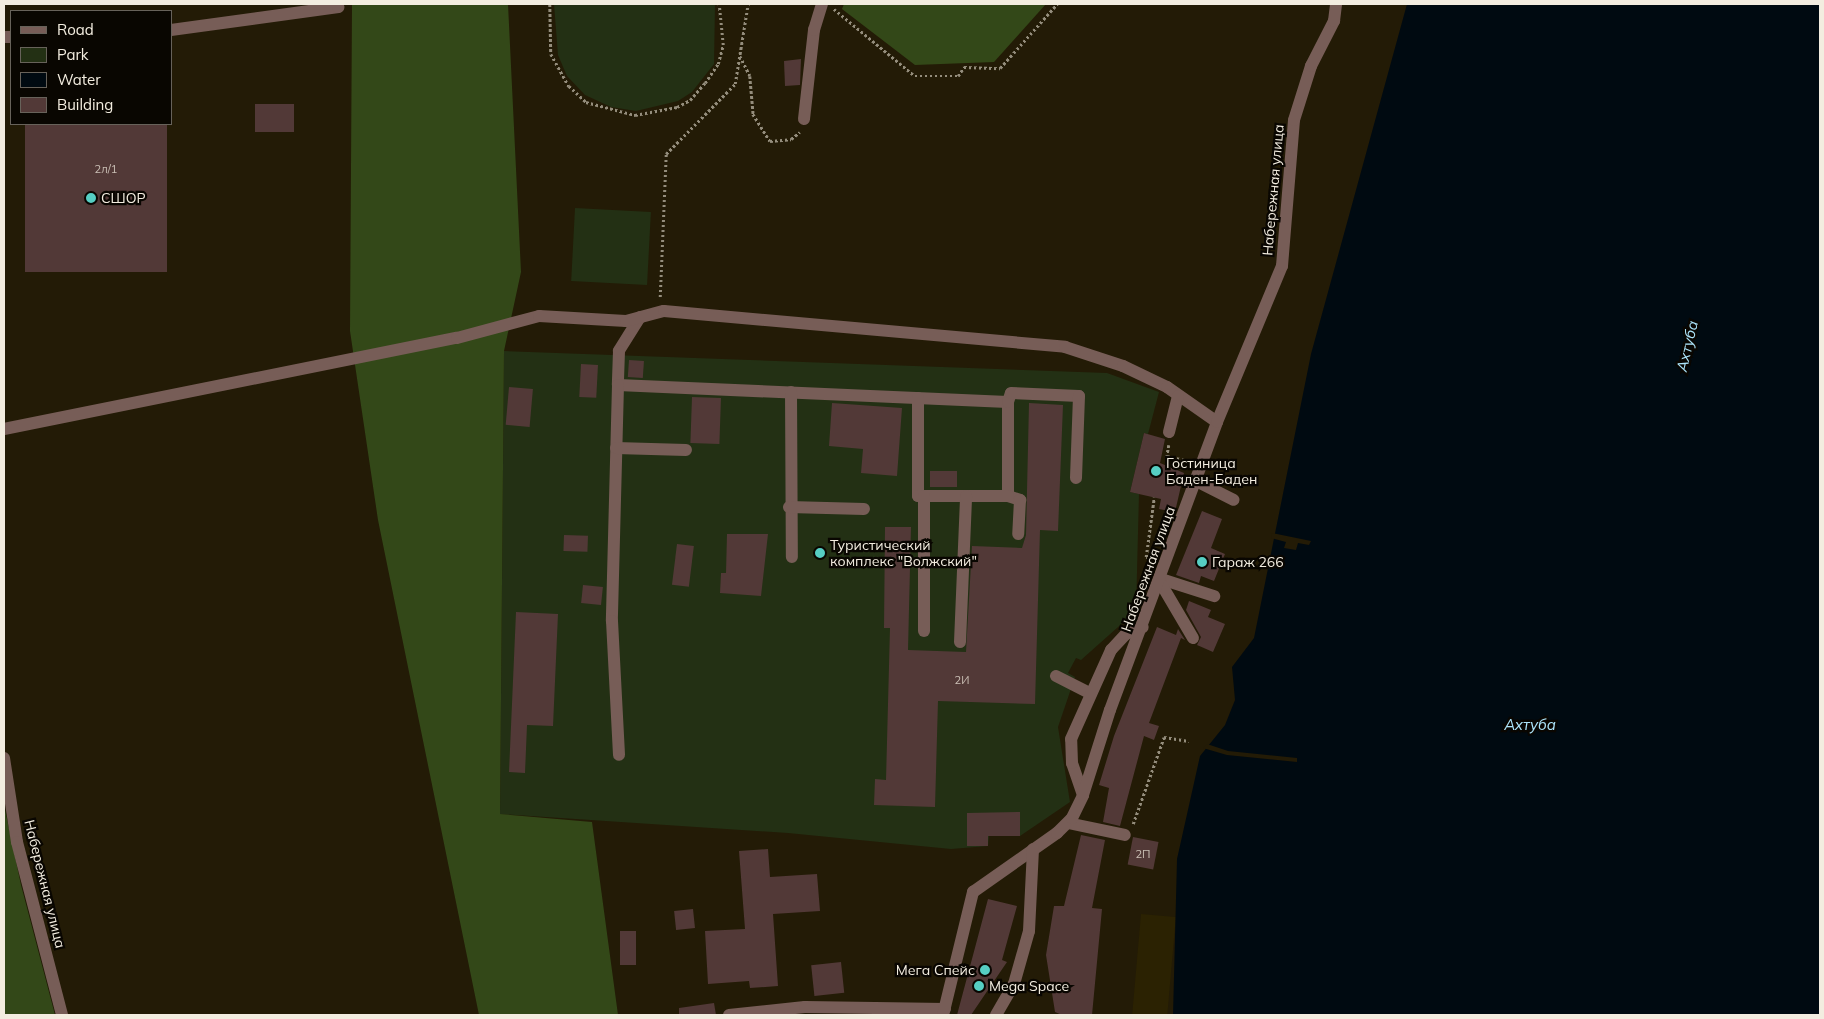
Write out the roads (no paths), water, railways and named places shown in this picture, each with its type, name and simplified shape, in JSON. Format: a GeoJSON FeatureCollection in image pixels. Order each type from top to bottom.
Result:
{"type":"FeatureCollection","features":[{"type":"Feature","properties":{"kind":"street"},"geometry":{"type":"LineString","coordinates":[[172,30],[338,7],[338,4]]}},
{"type":"Feature","properties":{"kind":"street"},"geometry":{"type":"LineString","coordinates":[[804,119],[814,30],[822,4]]}},
{"type":"Feature","properties":{"kind":"street","name":"Набережная улица"},"geometry":{"type":"LineString","coordinates":[[944,1012],[973,892],[1068,823],[1083,795],[1110,710],[1143,627],[1217,422],[1282,266],[1294,120],[1311,66],[1334,21],[1336,4]]}},
{"type":"Feature","properties":{"kind":"street"},"geometry":{"type":"LineString","coordinates":[[4,429],[457,338],[539,316],[626,321],[660,312],[1064,347],[1123,366],[1178,396],[1217,422]]}},
{"type":"Feature","properties":{"kind":"street"},"geometry":{"type":"LineString","coordinates":[[619,755],[612,621],[619,351],[640,318]]}},
{"type":"Feature","properties":{"kind":"street"},"geometry":{"type":"LineString","coordinates":[[618,385],[1008,402]]}},
{"type":"Feature","properties":{"kind":"street"},"geometry":{"type":"LineString","coordinates":[[791,392],[789,507],[792,556]]}},
{"type":"Feature","properties":{"kind":"street"},"geometry":{"type":"LineString","coordinates":[[1008,496],[1008,402],[1011,393],[1080,396],[1076,478]]}},
{"type":"Feature","properties":{"kind":"street"},"geometry":{"type":"LineString","coordinates":[[1168,432],[1178,396]]}},
{"type":"Feature","properties":{"kind":"street"},"geometry":{"type":"LineString","coordinates":[[918,398],[918,496],[1008,496],[1020,500],[1018,534]]}},
{"type":"Feature","properties":{"kind":"street"},"geometry":{"type":"LineString","coordinates":[[616,448],[686,450]]}},
{"type":"Feature","properties":{"kind":"street"},"geometry":{"type":"LineString","coordinates":[[1196,481],[1234,500]]}},
{"type":"Feature","properties":{"kind":"street"},"geometry":{"type":"LineString","coordinates":[[924,496],[924,631]]}},
{"type":"Feature","properties":{"kind":"street"},"geometry":{"type":"LineString","coordinates":[[960,642],[966,496]]}},
{"type":"Feature","properties":{"kind":"street"},"geometry":{"type":"LineString","coordinates":[[789,507],[864,509]]}},
{"type":"Feature","properties":{"kind":"street"},"geometry":{"type":"LineString","coordinates":[[1160,581],[1214,596]]}},
{"type":"Feature","properties":{"kind":"street"},"geometry":{"type":"LineString","coordinates":[[1160,581],[1193,638]]}},
{"type":"Feature","properties":{"kind":"street"},"geometry":{"type":"LineString","coordinates":[[1083,795],[1072,764],[1071,739],[1111,650],[1126,634],[1143,627]]}},
{"type":"Feature","properties":{"kind":"street"},"geometry":{"type":"LineString","coordinates":[[1056,676],[1091,694]]}},
{"type":"Feature","properties":{"kind":"street","name":"Набережная улица"},"geometry":{"type":"LineString","coordinates":[[4,758],[18,842],[62,1015]]}},
{"type":"Feature","properties":{"kind":"street"},"geometry":{"type":"LineString","coordinates":[[1068,823],[1124,835]]}},
{"type":"Feature","properties":{"kind":"street"},"geometry":{"type":"LineString","coordinates":[[996,1015],[1014,984],[1029,932],[1033,849]]}},
{"type":"Feature","properties":{"kind":"street"},"geometry":{"type":"LineString","coordinates":[[729,1015],[805,1007],[944,1012]]}},
{"type":"Feature","properties":{"kind":"water","name":"Ахтуба"},"geometry":{"type":"Polygon","coordinates":[[[1407,4],[1820,4],[1820,1015],[1173,1015],[1177,859],[1200,756],[1225,725],[1235,700],[1232,667],[1254,638],[1311,354],[1407,4]]]}},
{"type":"Feature","properties":{"kind":"place","name":"СШОР"},"geometry":{"type":"Point","coordinates":[91,198]}},
{"type":"Feature","properties":{"kind":"place","name":"Гостиница Баден-Баден"},"geometry":{"type":"Point","coordinates":[1156,471]}},
{"type":"Feature","properties":{"kind":"place","name":"Туристический комплекс \"Волжский\""},"geometry":{"type":"Point","coordinates":[820,553]}},
{"type":"Feature","properties":{"kind":"place","name":"Гараж 266"},"geometry":{"type":"Point","coordinates":[1202,562]}},
{"type":"Feature","properties":{"kind":"place","name":"Мега Спейс"},"geometry":{"type":"Point","coordinates":[985,970]}},
{"type":"Feature","properties":{"kind":"place","name":"Mega Space"},"geometry":{"type":"Point","coordinates":[979,986]}}]}
